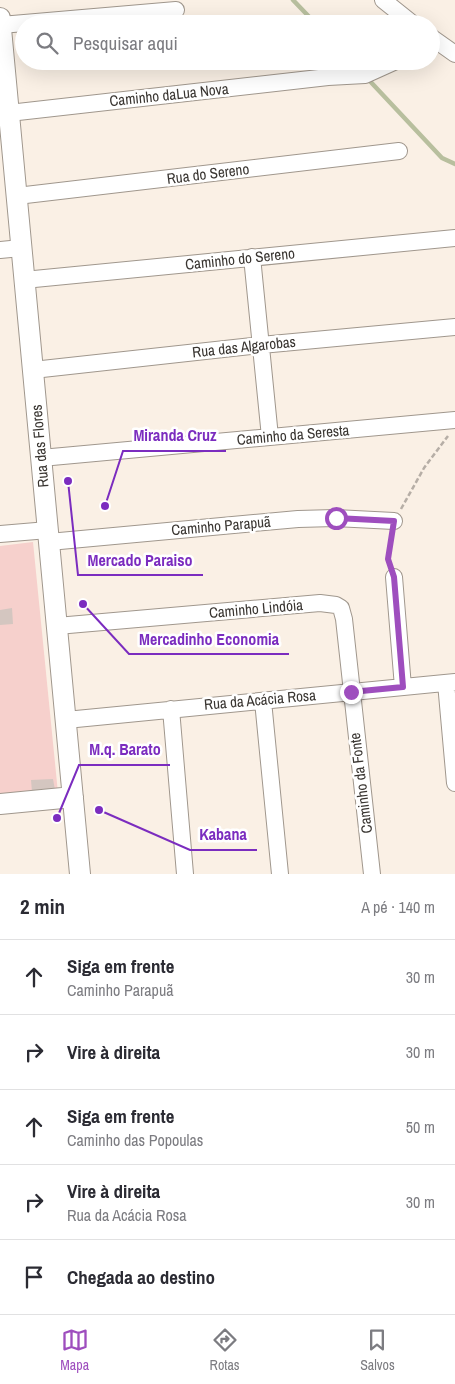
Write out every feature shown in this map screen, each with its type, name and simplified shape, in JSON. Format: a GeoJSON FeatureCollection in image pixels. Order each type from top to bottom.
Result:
{"type":"FeatureCollection","features":[{"type":"Feature","properties":{"kind":"street"},"geometry":{"type":"LineString","coordinates":[[383,0],[402,15]]}},
{"type":"Feature","properties":{"kind":"street"},"geometry":{"type":"LineString","coordinates":[[134,15],[176,10]]}},
{"type":"Feature","properties":{"kind":"street"},"geometry":{"type":"LineString","coordinates":[[1,31],[15,29]]}},
{"type":"Feature","properties":{"kind":"street","name":"Rua das Flores"},"geometry":{"type":"LineString","coordinates":[[1,31],[80,874]]}},
{"type":"Feature","properties":{"kind":"street"},"geometry":{"type":"LineString","coordinates":[[440,44],[455,54]]}},
{"type":"Feature","properties":{"kind":"street","name":"Caminho daLua Nova"},"geometry":{"type":"LineString","coordinates":[[9,113],[328,77],[365,76],[377,70]]}},
{"type":"Feature","properties":{"kind":"street","name":"Rua do Sereno"},"geometry":{"type":"LineString","coordinates":[[17,196],[399,152]]}},
{"type":"Feature","properties":{"kind":"street","name":"Caminho do Sereno"},"geometry":{"type":"LineString","coordinates":[[24,280],[455,238]]}},
{"type":"Feature","properties":{"kind":"street"},"geometry":{"type":"LineString","coordinates":[[0,250],[21,248]]}},
{"type":"Feature","properties":{"kind":"street"},"geometry":{"type":"LineString","coordinates":[[252,258],[270,437]]}},
{"type":"Feature","properties":{"kind":"street","name":"Rua das Algarobas"},"geometry":{"type":"LineString","coordinates":[[33,370],[261,345],[455,327]]}},
{"type":"Feature","properties":{"kind":"street","name":"Caminho da Seresta"},"geometry":{"type":"LineString","coordinates":[[41,458],[270,437],[452,427]]}},
{"type":"Feature","properties":{"kind":"street","name":"Caminho Parapuã"},"geometry":{"type":"LineString","coordinates":[[0,534],[48,536],[344,518],[394,521]]}},
{"type":"Feature","properties":{"kind":"street"},"geometry":{"type":"LineString","coordinates":[[394,577],[403,687]]}},
{"type":"Feature","properties":{"kind":"street","name":"Caminho Lindóia"},"geometry":{"type":"LineString","coordinates":[[57,626],[320,603],[336,605],[341,608],[344,619],[351,692]]}},
{"type":"Feature","properties":{"kind":"street"},"geometry":{"type":"LineString","coordinates":[[451,682],[455,783]]}},
{"type":"Feature","properties":{"kind":"street","name":"Rua da Acácia Rosa"},"geometry":{"type":"LineString","coordinates":[[66,720],[451,682]]}},
{"type":"Feature","properties":{"kind":"street","name":"Caminho da Fonte"},"geometry":{"type":"LineString","coordinates":[[351,692],[372,874]]}},
{"type":"Feature","properties":{"kind":"street"},"geometry":{"type":"LineString","coordinates":[[263,701],[280,874]]}},
{"type":"Feature","properties":{"kind":"street"},"geometry":{"type":"LineString","coordinates":[[171,709],[185,874]]}},
{"type":"Feature","properties":{"kind":"street"},"geometry":{"type":"LineString","coordinates":[[0,804],[73,796]]}},
{"type":"Feature","properties":{"kind":"path"},"geometry":{"type":"LineString","coordinates":[[394,577],[388,559],[394,521],[424,468],[452,427]]}},
{"type":"Feature","properties":{"kind":"shaded area"},"geometry":{"type":"Polygon","coordinates":[[[33,542],[58,793],[0,798],[0,546],[33,542]]]}},
{"type":"Feature","properties":{"kind":"building"},"geometry":{"type":"Polygon","coordinates":[[[12,608],[13,624],[0,625],[0,610],[12,608]]]}},
{"type":"Feature","properties":{"kind":"building"},"geometry":{"type":"Polygon","coordinates":[[[53,779],[55,790],[32,792],[31,780],[53,779]]]}},
{"type":"Feature","properties":{"kind":"waterway"},"geometry":{"type":"LineString","coordinates":[[293,0],[307,15]]}},
{"type":"Feature","properties":{"kind":"waterway"},"geometry":{"type":"LineString","coordinates":[[367,78],[442,158],[455,164]]}},
{"type":"Feature","properties":{"kind":"place","name":"Mercado Paraiso"},"geometry":{"type":"Point","coordinates":[68,481]}},
{"type":"Feature","properties":{"kind":"place","name":"Miranda Cruz"},"geometry":{"type":"Point","coordinates":[105,506]}},
{"type":"Feature","properties":{"kind":"place","name":"Mercadinho Economia"},"geometry":{"type":"Point","coordinates":[83,604]}},
{"type":"Feature","properties":{"kind":"place","name":"Kabana"},"geometry":{"type":"Point","coordinates":[99,810]}},
{"type":"Feature","properties":{"kind":"place","name":"M.q. Barato"},"geometry":{"type":"Point","coordinates":[57,818]}},
{"type":"Feature","properties":{"kind":"route"},"geometry":{"type":"LineString","coordinates":[[336,518],[394,521],[388,559],[394,577],[403,687],[351,692]]}}]}
